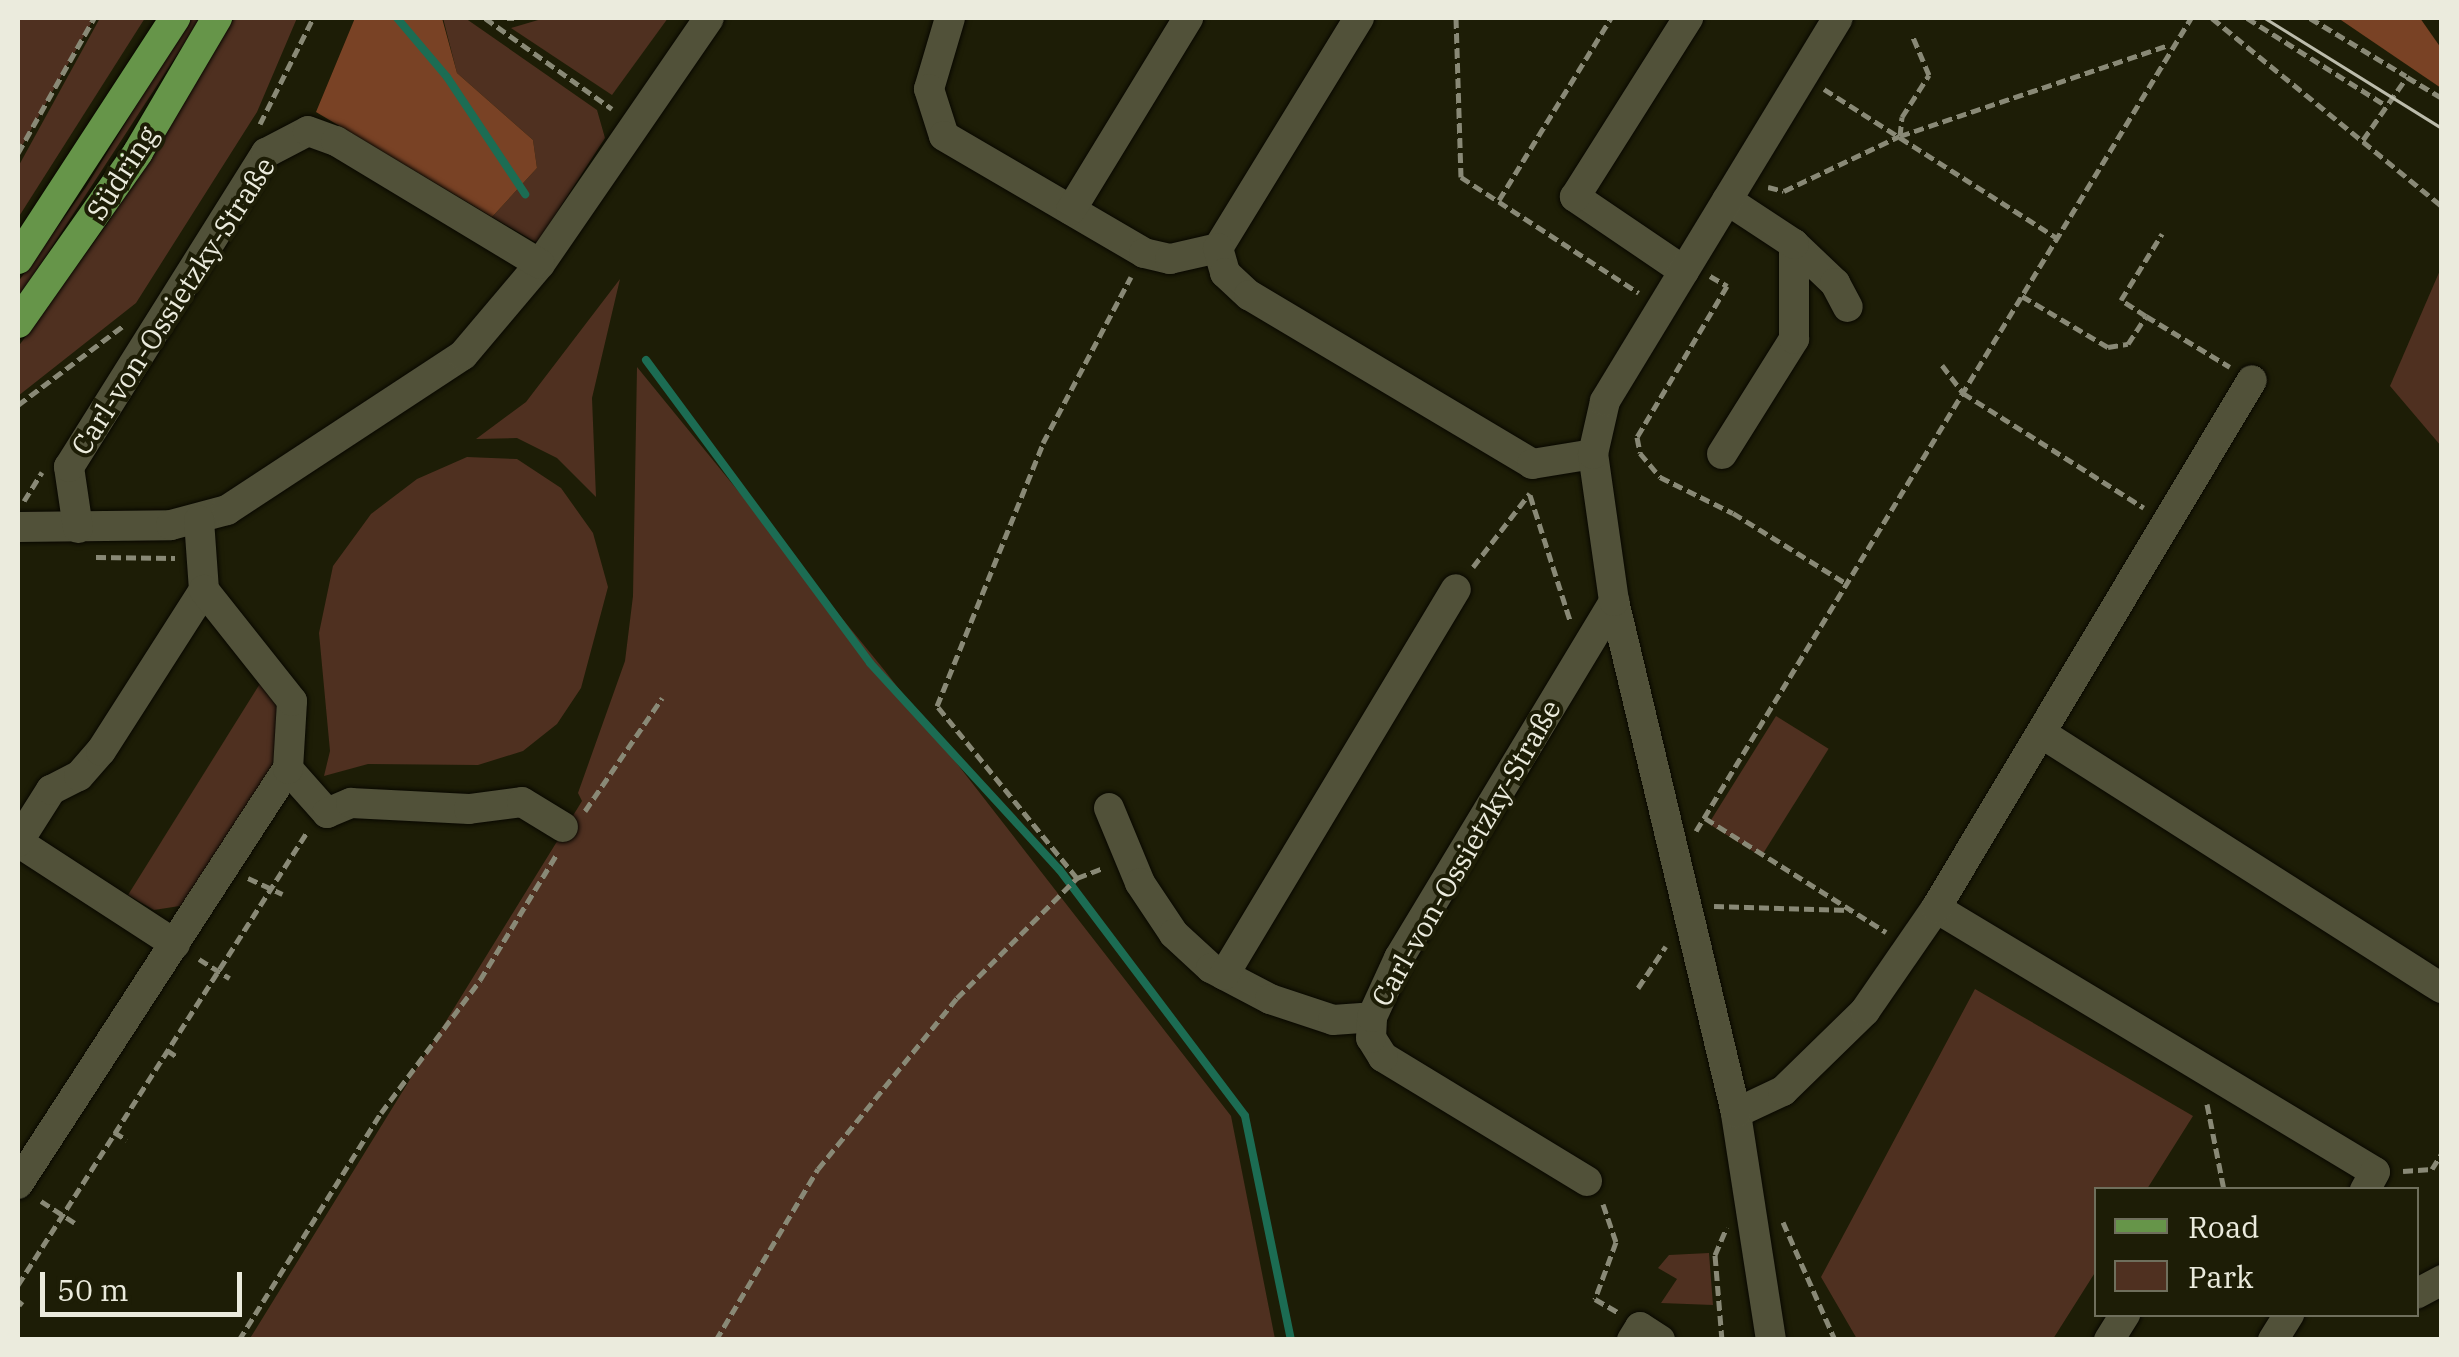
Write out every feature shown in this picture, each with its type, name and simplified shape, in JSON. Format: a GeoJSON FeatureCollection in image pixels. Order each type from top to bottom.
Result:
{"type":"FeatureCollection","features":[{"type":"Feature","properties":{"kind":"main road","name":"Südring"},"geometry":{"type":"LineString","coordinates":[[18,259],[175,18]]}},
{"type":"Feature","properties":{"kind":"main road","name":"Südring"},"geometry":{"type":"LineString","coordinates":[[18,323],[138,152],[216,18]]}},
{"type":"Feature","properties":{"kind":"street"},"geometry":{"type":"LineString","coordinates":[[18,527],[78,528],[199,520],[312,459],[462,354],[540,264],[709,18]]}},
{"type":"Feature","properties":{"kind":"street"},"geometry":{"type":"LineString","coordinates":[[950,18],[930,89],[944,136],[1144,253],[1170,259],[1218,248],[1359,18]]}},
{"type":"Feature","properties":{"kind":"street"},"geometry":{"type":"LineString","coordinates":[[1071,210],[1188,18]]}},
{"type":"Feature","properties":{"kind":"street"},"geometry":{"type":"LineString","coordinates":[[1684,271],[1575,197],[1688,18]]}},
{"type":"Feature","properties":{"kind":"street"},"geometry":{"type":"LineString","coordinates":[[1772,1340],[1736,1113],[1614,601],[1594,454],[1605,401],[1727,200],[1812,90],[1838,18]]}},
{"type":"Feature","properties":{"kind":"street","name":"Carl-von-Ossietzky-Straße"},"geometry":{"type":"LineString","coordinates":[[78,528],[69,467],[266,153],[308,130],[336,142],[540,264]]}},
{"type":"Feature","properties":{"kind":"street"},"geometry":{"type":"LineString","coordinates":[[1727,200],[1794,244],[1835,284],[1848,307]]}},
{"type":"Feature","properties":{"kind":"street"},"geometry":{"type":"LineString","coordinates":[[1722,454],[1794,339],[1794,244]]}},
{"type":"Feature","properties":{"kind":"street"},"geometry":{"type":"LineString","coordinates":[[1218,248],[1225,273],[1249,294],[1532,464],[1594,454]]}},
{"type":"Feature","properties":{"kind":"street"},"geometry":{"type":"LineString","coordinates":[[1736,1113],[1783,1092],[1815,1066],[1865,1011],[1936,908],[2252,380]]}},
{"type":"Feature","properties":{"kind":"street"},"geometry":{"type":"LineString","coordinates":[[23,1188],[288,769],[292,701],[204,590],[199,520]]}},
{"type":"Feature","properties":{"kind":"street"},"geometry":{"type":"LineString","coordinates":[[1224,975],[1456,589]]}},
{"type":"Feature","properties":{"kind":"street"},"geometry":{"type":"LineString","coordinates":[[175,944],[18,842],[50,790],[79,776],[101,751],[204,590]]}},
{"type":"Feature","properties":{"kind":"street","name":"Carl-von-Ossietzky-Straße"},"geometry":{"type":"LineString","coordinates":[[1588,1182],[1383,1057],[1371,1038],[1372,1017],[1399,958],[1614,601]]}},
{"type":"Feature","properties":{"kind":"street"},"geometry":{"type":"LineString","coordinates":[[2041,733],[2442,988]]}},
{"type":"Feature","properties":{"kind":"street"},"geometry":{"type":"LineString","coordinates":[[288,769],[327,813],[351,803],[469,808],[522,802],[568,831]]}},
{"type":"Feature","properties":{"kind":"street"},"geometry":{"type":"LineString","coordinates":[[1109,808],[1140,883],[1174,934],[1224,975],[1270,1000],[1333,1020],[1372,1017]]}},
{"type":"Feature","properties":{"kind":"street"},"geometry":{"type":"LineString","coordinates":[[1936,908],[2200,1067],[2370,1181]]}},
{"type":"Feature","properties":{"kind":"street"},"geometry":{"type":"LineString","coordinates":[[2419,1292],[2442,1280]]}},
{"type":"Feature","properties":{"kind":"street"},"geometry":{"type":"LineString","coordinates":[[2109,1340],[2122,1317]]}},
{"type":"Feature","properties":{"kind":"street"},"geometry":{"type":"LineString","coordinates":[[2274,1340],[2287,1317]]}},
{"type":"Feature","properties":{"kind":"street"},"geometry":{"type":"LineString","coordinates":[[1632,1340],[1640,1327],[1660,1340]]}},
{"type":"Feature","properties":{"kind":"path"},"geometry":{"type":"LineString","coordinates":[[18,153],[94,18]]}},
{"type":"Feature","properties":{"kind":"path"},"geometry":{"type":"LineString","coordinates":[[484,18],[635,125]]}},
{"type":"Feature","properties":{"kind":"path"},"geometry":{"type":"LineString","coordinates":[[1456,18],[1461,177],[1662,307]]}},
{"type":"Feature","properties":{"kind":"path"},"geometry":{"type":"LineString","coordinates":[[1499,200],[1612,18]]}},
{"type":"Feature","properties":{"kind":"path"},"geometry":{"type":"LineString","coordinates":[[1678,860],[2191,18]]}},
{"type":"Feature","properties":{"kind":"path"},"geometry":{"type":"LineString","coordinates":[[2212,18],[2442,206]]}},
{"type":"Feature","properties":{"kind":"path"},"geometry":{"type":"LineString","coordinates":[[2248,18],[2387,106]]}},
{"type":"Feature","properties":{"kind":"path"},"geometry":{"type":"LineString","coordinates":[[2310,18],[2442,98]]}},
{"type":"Feature","properties":{"kind":"path"},"geometry":{"type":"LineString","coordinates":[[1900,136],[1902,116],[1928,75],[1913,36]]}},
{"type":"Feature","properties":{"kind":"path"},"geometry":{"type":"LineString","coordinates":[[1772,170],[1762,186],[1784,190],[1900,136],[2172,44]]}},
{"type":"Feature","properties":{"kind":"path"},"geometry":{"type":"LineString","coordinates":[[2362,141],[2407,77]]}},
{"type":"Feature","properties":{"kind":"path"},"geometry":{"type":"LineString","coordinates":[[1812,90],[1900,136],[2057,238]]}},
{"type":"Feature","properties":{"kind":"path"},"geometry":{"type":"LineString","coordinates":[[2162,234],[2121,300],[2252,380]]}},
{"type":"Feature","properties":{"kind":"path"},"geometry":{"type":"LineString","coordinates":[[716,1340],[818,1169],[958,998],[1076,879],[937,706],[1043,443],[1144,253]]}},
{"type":"Feature","properties":{"kind":"path"},"geometry":{"type":"LineString","coordinates":[[1716,258],[1706,273],[1727,286],[1637,437],[1640,452],[1660,478],[1733,512],[1846,584]]}},
{"type":"Feature","properties":{"kind":"path"},"geometry":{"type":"LineString","coordinates":[[2022,296],[2108,348],[2128,344],[2146,316]]}},
{"type":"Feature","properties":{"kind":"path"},"geometry":{"type":"LineString","coordinates":[[1942,365],[1963,393],[2167,523]]}},
{"type":"Feature","properties":{"kind":"path"},"geometry":{"type":"LineString","coordinates":[[1532,464],[1530,495],[1581,657]]}},
{"type":"Feature","properties":{"kind":"path"},"geometry":{"type":"LineString","coordinates":[[1456,589],[1530,495]]}},
{"type":"Feature","properties":{"kind":"path"},"geometry":{"type":"LineString","coordinates":[[239,1340],[381,1113],[480,980],[568,831],[662,698]]}},
{"type":"Feature","properties":{"kind":"path"},"geometry":{"type":"LineString","coordinates":[[18,1285],[266,890],[327,813]]}},
{"type":"Feature","properties":{"kind":"path"},"geometry":{"type":"LineString","coordinates":[[1704,818],[1910,947]]}},
{"type":"Feature","properties":{"kind":"path"},"geometry":{"type":"LineString","coordinates":[[229,865],[266,890],[282,894]]}},
{"type":"Feature","properties":{"kind":"path"},"geometry":{"type":"LineString","coordinates":[[1638,988],[1689,906],[1851,910]]}},
{"type":"Feature","properties":{"kind":"path"},"geometry":{"type":"LineString","coordinates":[[175,944],[230,978]]}},
{"type":"Feature","properties":{"kind":"path"},"geometry":{"type":"LineString","coordinates":[[166,1050],[179,1058]]}},
{"type":"Feature","properties":{"kind":"path"},"geometry":{"type":"LineString","coordinates":[[2200,1067],[2223,1187]]}},
{"type":"Feature","properties":{"kind":"path"},"geometry":{"type":"LineString","coordinates":[[114,1132],[127,1140]]}},
{"type":"Feature","properties":{"kind":"path"},"geometry":{"type":"LineString","coordinates":[[2432,1169],[2442,1154]]}},
{"type":"Feature","properties":{"kind":"path"},"geometry":{"type":"LineString","coordinates":[[2370,1181],[2442,1170]]}},
{"type":"Feature","properties":{"kind":"path"},"geometry":{"type":"LineString","coordinates":[[1588,1182],[1610,1218],[1616,1242],[1595,1298]]}},
{"type":"Feature","properties":{"kind":"path"},"geometry":{"type":"LineString","coordinates":[[23,1188],[75,1223]]}},
{"type":"Feature","properties":{"kind":"path"},"geometry":{"type":"LineString","coordinates":[[1722,1340],[1715,1255],[1722,1228],[1780,1216],[1835,1340]]}},
{"type":"Feature","properties":{"kind":"green space"},"geometry":{"type":"Polygon","coordinates":[[[18,18],[94,18],[18,153],[18,18]]]}},
{"type":"Feature","properties":{"kind":"green space"},"geometry":{"type":"Polygon","coordinates":[[[100,18],[145,18],[18,218],[18,167],[100,18]]]}},
{"type":"Feature","properties":{"kind":"green space"},"geometry":{"type":"Polygon","coordinates":[[[190,18],[201,18],[18,299],[18,282],[86,187],[190,18]]]}},
{"type":"Feature","properties":{"kind":"green space"},"geometry":{"type":"Polygon","coordinates":[[[234,18],[297,18],[257,112],[136,303],[18,396],[18,347],[107,224],[234,18]]]}},
{"type":"Feature","properties":{"kind":"green space"},"geometry":{"type":"Polygon","coordinates":[[[443,18],[465,18],[597,110],[605,138],[537,243],[492,217],[537,168],[533,140],[457,73],[443,18]]]}},
{"type":"Feature","properties":{"kind":"green space"},"geometry":{"type":"Polygon","coordinates":[[[545,18],[668,18],[612,95],[511,28],[545,18]]]}},
{"type":"Feature","properties":{"kind":"green space"},"geometry":{"type":"Polygon","coordinates":[[[2441,268],[2442,446],[2390,386],[2441,268]]]}},
{"type":"Feature","properties":{"kind":"green space"},"geometry":{"type":"Polygon","coordinates":[[[620,279],[592,398],[596,497],[557,458],[517,438],[476,439],[526,402],[620,279]]]}},
{"type":"Feature","properties":{"kind":"green space"},"geometry":{"type":"Polygon","coordinates":[[[637,367],[885,671],[1231,1116],[1275,1339],[249,1340],[582,801],[578,793],[625,661],[633,596],[637,367]]]}},
{"type":"Feature","properties":{"kind":"green space"},"geometry":{"type":"Polygon","coordinates":[[[467,457],[517,459],[561,488],[593,533],[608,587],[581,688],[557,724],[523,751],[478,765],[368,764],[324,776],[330,751],[319,633],[333,566],[371,514],[417,479],[467,457]]]}},
{"type":"Feature","properties":{"kind":"green space"},"geometry":{"type":"Polygon","coordinates":[[[266,674],[282,707],[271,778],[186,905],[154,910],[128,895],[266,674]]]}},
{"type":"Feature","properties":{"kind":"green space"},"geometry":{"type":"Polygon","coordinates":[[[1776,716],[1829,749],[1761,857],[1709,824],[1776,716]]]}},
{"type":"Feature","properties":{"kind":"green space"},"geometry":{"type":"Polygon","coordinates":[[[1975,989],[2193,1116],[2148,1187],[2094,1187],[2094,1274],[2053,1339],[1857,1339],[1821,1277],[1975,989]]]}},
{"type":"Feature","properties":{"kind":"green space"},"geometry":{"type":"Polygon","coordinates":[[[1709,1253],[1713,1305],[1661,1303],[1677,1279],[1658,1268],[1669,1255],[1709,1253]]]}},
{"type":"Feature","properties":{"kind":"shaded area"},"geometry":{"type":"Polygon","coordinates":[[[355,18],[442,18],[457,73],[533,140],[537,168],[492,217],[316,112],[355,18]]]}},
{"type":"Feature","properties":{"kind":"shaded area"},"geometry":{"type":"Polygon","coordinates":[[[2338,18],[2420,18],[2441,48],[2441,88],[2338,18]]]}},
{"type":"Feature","properties":{"kind":"waterway"},"geometry":{"type":"LineString","coordinates":[[397,18],[447,77],[525,194]]}},
{"type":"Feature","properties":{"kind":"waterway"},"geometry":{"type":"LineString","coordinates":[[646,360],[870,663],[1059,869],[1245,1116],[1291,1340]]}},
{"type":"Feature","properties":{"kind":"tram line"},"geometry":{"type":"LineString","coordinates":[[2265,18],[2442,128]]}}]}
